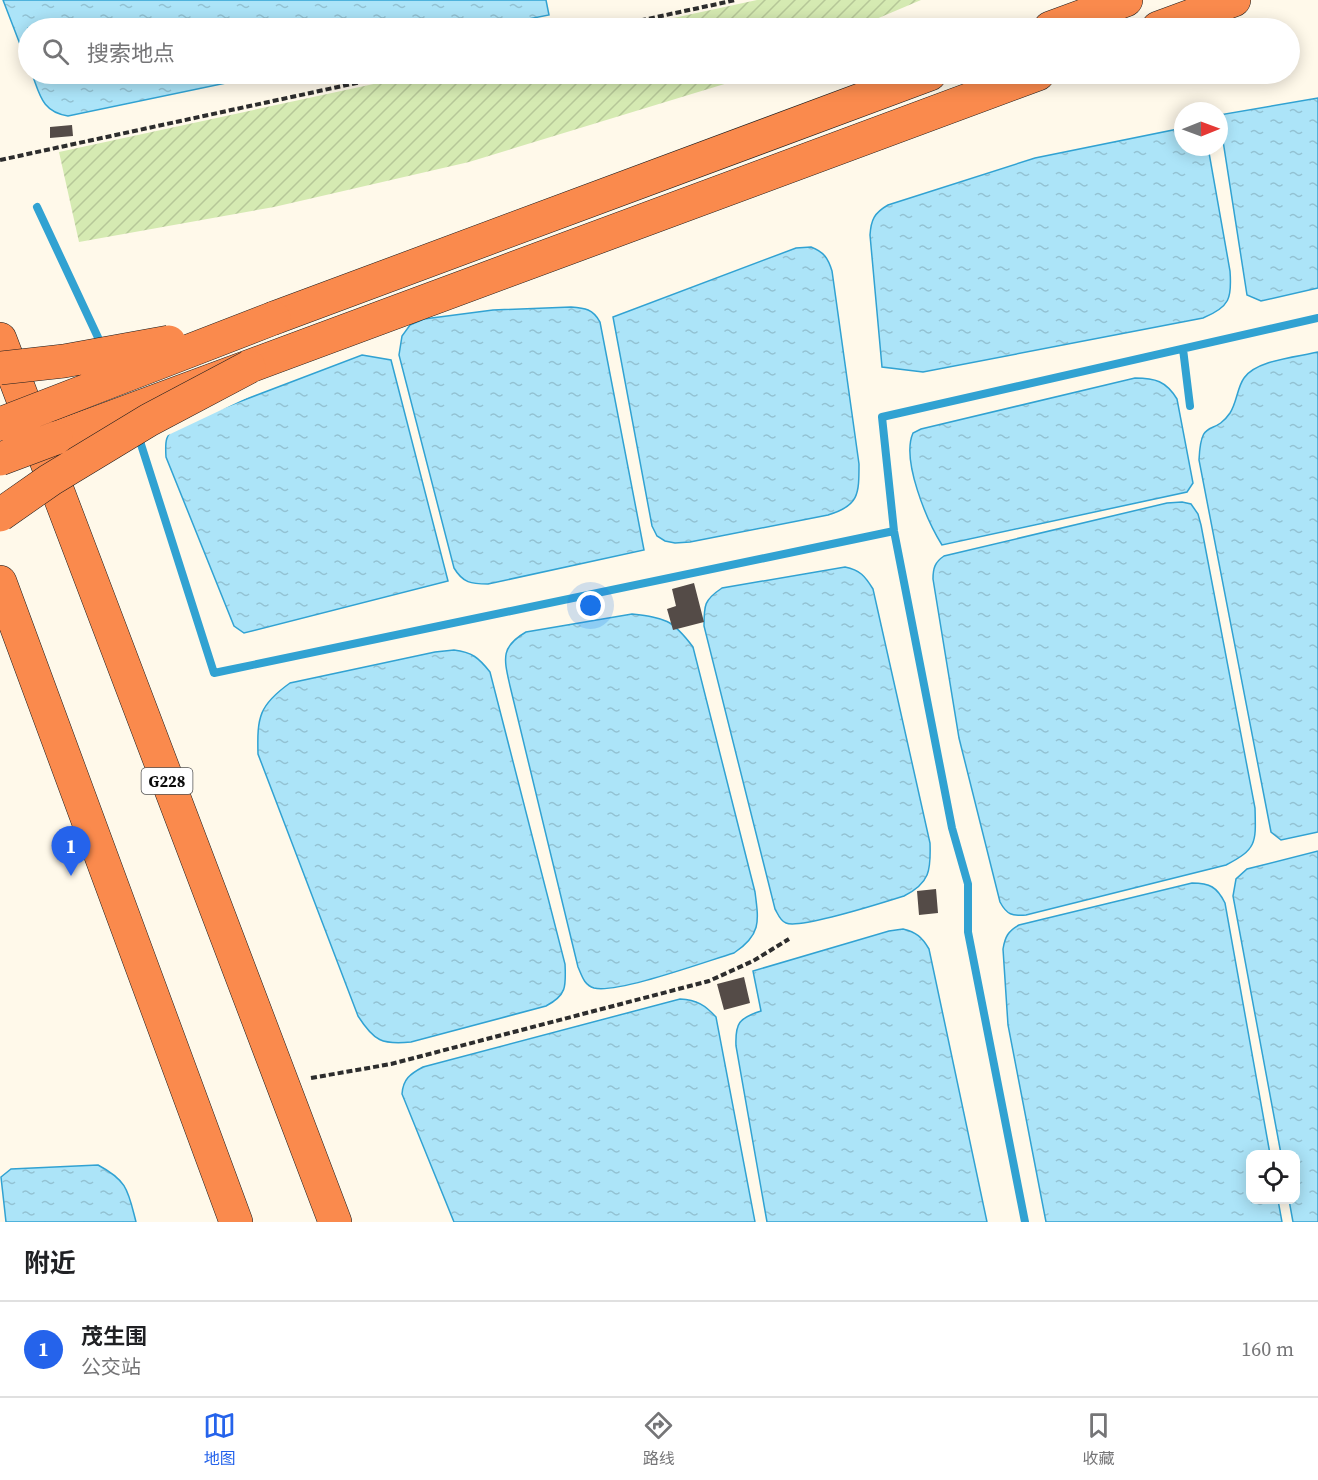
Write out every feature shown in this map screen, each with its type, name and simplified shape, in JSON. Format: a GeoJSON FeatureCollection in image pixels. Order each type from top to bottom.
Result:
{"type":"FeatureCollection","features":[{"type":"Feature","properties":{"kind":"highway"},"geometry":{"type":"LineString","coordinates":[[1077,18],[1126,0]]}},
{"type":"Feature","properties":{"kind":"highway"},"geometry":{"type":"LineString","coordinates":[[1185,18],[1234,0]]}},
{"type":"Feature","properties":{"kind":"highway"},"geometry":{"type":"LineString","coordinates":[[0,424],[274,318],[903,84]]}},
{"type":"Feature","properties":{"kind":"highway"},"geometry":{"type":"LineString","coordinates":[[0,459],[1011,84]]}},
{"type":"Feature","properties":{"kind":"highway"},"geometry":{"type":"LineString","coordinates":[[0,368],[64,361],[145,347],[274,318]]}},
{"type":"Feature","properties":{"kind":"highway","name":"G228"},"geometry":{"type":"LineString","coordinates":[[0,339],[335,1222]]}},
{"type":"Feature","properties":{"kind":"highway"},"geometry":{"type":"LineString","coordinates":[[0,515],[50,480],[149,420],[249,367]]}},
{"type":"Feature","properties":{"kind":"highway"},"geometry":{"type":"LineString","coordinates":[[0,582],[236,1222]]}},
{"type":"Feature","properties":{"kind":"path"},"geometry":{"type":"LineString","coordinates":[[652,18],[736,0]]}},
{"type":"Feature","properties":{"kind":"path"},"geometry":{"type":"LineString","coordinates":[[0,160],[352,84]]}},
{"type":"Feature","properties":{"kind":"path"},"geometry":{"type":"LineString","coordinates":[[281,1083],[392,1064],[709,981],[753,961],[789,939]]}},
{"type":"Feature","properties":{"kind":"green space"},"geometry":{"type":"Polygon","coordinates":[[[757,0],[921,0],[879,18],[673,18],[757,0]]]}},
{"type":"Feature","properties":{"kind":"green space"},"geometry":{"type":"Polygon","coordinates":[[[374,84],[724,84],[469,162],[274,207],[79,242],[59,152],[374,84]]]}},
{"type":"Feature","properties":{"kind":"water"},"geometry":{"type":"Polygon","coordinates":[[[3,0],[546,0],[549,15],[534,18],[18,18],[18,39],[3,0]]]}},
{"type":"Feature","properties":{"kind":"water"},"geometry":{"type":"Polygon","coordinates":[[[36,84],[221,84],[68,116],[53,111],[40,95],[36,84]]]}},
{"type":"Feature","properties":{"kind":"water"},"geometry":{"type":"Polygon","coordinates":[[[1318,98],[1318,288],[1261,301],[1247,295],[1225,156],[1228,156],[1228,113],[1318,98]]]}},
{"type":"Feature","properties":{"kind":"water"},"geometry":{"type":"Polygon","coordinates":[[[1174,130],[1174,156],[1210,156],[1230,271],[1229,295],[1224,305],[1203,318],[923,372],[882,367],[870,235],[872,221],[876,214],[888,205],[1035,158],[1174,130]]]}},
{"type":"Feature","properties":{"kind":"water"},"geometry":{"type":"Polygon","coordinates":[[[811,247],[825,256],[832,271],[859,464],[859,483],[855,497],[846,507],[828,515],[690,542],[665,541],[657,536],[652,526],[613,317],[796,248],[811,247]]]}},
{"type":"Feature","properties":{"kind":"water"},"geometry":{"type":"Polygon","coordinates":[[[571,307],[588,310],[600,322],[644,550],[488,584],[468,582],[454,568],[399,355],[402,336],[410,325],[424,319],[493,310],[571,307]]]}},
{"type":"Feature","properties":{"kind":"water"},"geometry":{"type":"Polygon","coordinates":[[[1318,352],[1318,832],[1281,840],[1271,832],[1199,460],[1200,446],[1205,432],[1218,425],[1230,413],[1242,382],[1250,372],[1267,363],[1318,352]]]}},
{"type":"Feature","properties":{"kind":"water"},"geometry":{"type":"Polygon","coordinates":[[[362,355],[391,360],[448,581],[244,633],[234,626],[166,457],[167,439],[170,432],[178,425],[362,355]]]}},
{"type":"Feature","properties":{"kind":"water"},"geometry":{"type":"Polygon","coordinates":[[[1135,378],[1164,384],[1177,399],[1193,483],[1187,492],[942,545],[929,521],[917,490],[910,459],[913,433],[921,429],[1135,378]]]}},
{"type":"Feature","properties":{"kind":"water"},"geometry":{"type":"Polygon","coordinates":[[[1167,503],[1191,504],[1198,514],[1201,525],[1255,808],[1252,844],[1244,854],[1226,865],[1026,915],[1010,914],[1000,902],[959,738],[933,579],[935,566],[944,556],[1167,503]]]}},
{"type":"Feature","properties":{"kind":"water"},"geometry":{"type":"Polygon","coordinates":[[[845,567],[862,574],[873,589],[930,843],[929,868],[924,881],[904,896],[824,919],[794,924],[786,923],[775,909],[704,626],[705,608],[708,600],[722,588],[845,567]]]}},
{"type":"Feature","properties":{"kind":"water"},"geometry":{"type":"Polygon","coordinates":[[[632,614],[660,619],[673,625],[693,647],[755,892],[757,920],[754,934],[734,953],[641,982],[606,989],[594,988],[582,977],[578,967],[510,686],[506,654],[512,643],[526,632],[632,614]]]}},
{"type":"Feature","properties":{"kind":"water"},"geometry":{"type":"Polygon","coordinates":[[[454,650],[475,656],[490,672],[565,964],[565,984],[562,994],[546,1006],[411,1042],[386,1042],[374,1036],[358,1016],[258,754],[258,730],[266,705],[290,683],[454,650]]]}},
{"type":"Feature","properties":{"kind":"water"},"geometry":{"type":"Polygon","coordinates":[[[1318,851],[1318,1222],[1293,1222],[1290,1204],[1300,1204],[1300,1150],[1280,1150],[1233,896],[1236,879],[1247,869],[1318,851]]]}},
{"type":"Feature","properties":{"kind":"water"},"geometry":{"type":"Polygon","coordinates":[[[1192,883],[1204,884],[1219,893],[1225,903],[1269,1150],[1246,1150],[1246,1204],[1279,1204],[1282,1222],[1046,1222],[1008,1025],[1003,949],[1010,932],[1019,925],[1192,883]]]}},
{"type":"Feature","properties":{"kind":"water"},"geometry":{"type":"Polygon","coordinates":[[[903,929],[918,936],[929,949],[987,1222],[767,1222],[736,1046],[736,1032],[740,1023],[748,1016],[761,1011],[753,971],[889,931],[903,929]]]}},
{"type":"Feature","properties":{"kind":"water"},"geometry":{"type":"Polygon","coordinates":[[[680,999],[700,1004],[716,1017],[755,1222],[454,1222],[402,1094],[404,1084],[414,1072],[423,1067],[680,999]]]}},
{"type":"Feature","properties":{"kind":"water"},"geometry":{"type":"Polygon","coordinates":[[[98,1165],[115,1176],[125,1188],[136,1222],[6,1222],[1,1177],[11,1169],[98,1165]]]}},
{"type":"Feature","properties":{"kind":"pier"},"geometry":{"type":"Polygon","coordinates":[[[270,387],[164,437],[167,429],[176,422],[270,387]]]}},
{"type":"Feature","properties":{"kind":"building"},"geometry":{"type":"Polygon","coordinates":[[[72,125],[73,136],[50,138],[50,127],[72,125]]]}},
{"type":"Feature","properties":{"kind":"building"},"geometry":{"type":"Polygon","coordinates":[[[694,583],[704,622],[673,630],[667,609],[676,606],[672,589],[694,583]]]}},
{"type":"Feature","properties":{"kind":"building"},"geometry":{"type":"Polygon","coordinates":[[[936,889],[938,913],[919,915],[917,891],[936,889]]]}},
{"type":"Feature","properties":{"kind":"building"},"geometry":{"type":"Polygon","coordinates":[[[744,977],[750,1003],[724,1010],[717,984],[744,977]]]}},
{"type":"Feature","properties":{"kind":"waterway"},"geometry":{"type":"LineString","coordinates":[[37,207],[102,346]]}},
{"type":"Feature","properties":{"kind":"waterway"},"geometry":{"type":"LineString","coordinates":[[1025,1222],[968,932],[968,884],[952,828],[894,531],[882,417],[1318,318]]}},
{"type":"Feature","properties":{"kind":"waterway"},"geometry":{"type":"LineString","coordinates":[[1183,349],[1190,406]]}},
{"type":"Feature","properties":{"kind":"waterway"},"geometry":{"type":"LineString","coordinates":[[138,435],[214,673],[894,531]]}},
{"type":"Feature","properties":{"kind":"place","name":"茂生围"},"geometry":{"type":"Point","coordinates":[71,876]}}]}
